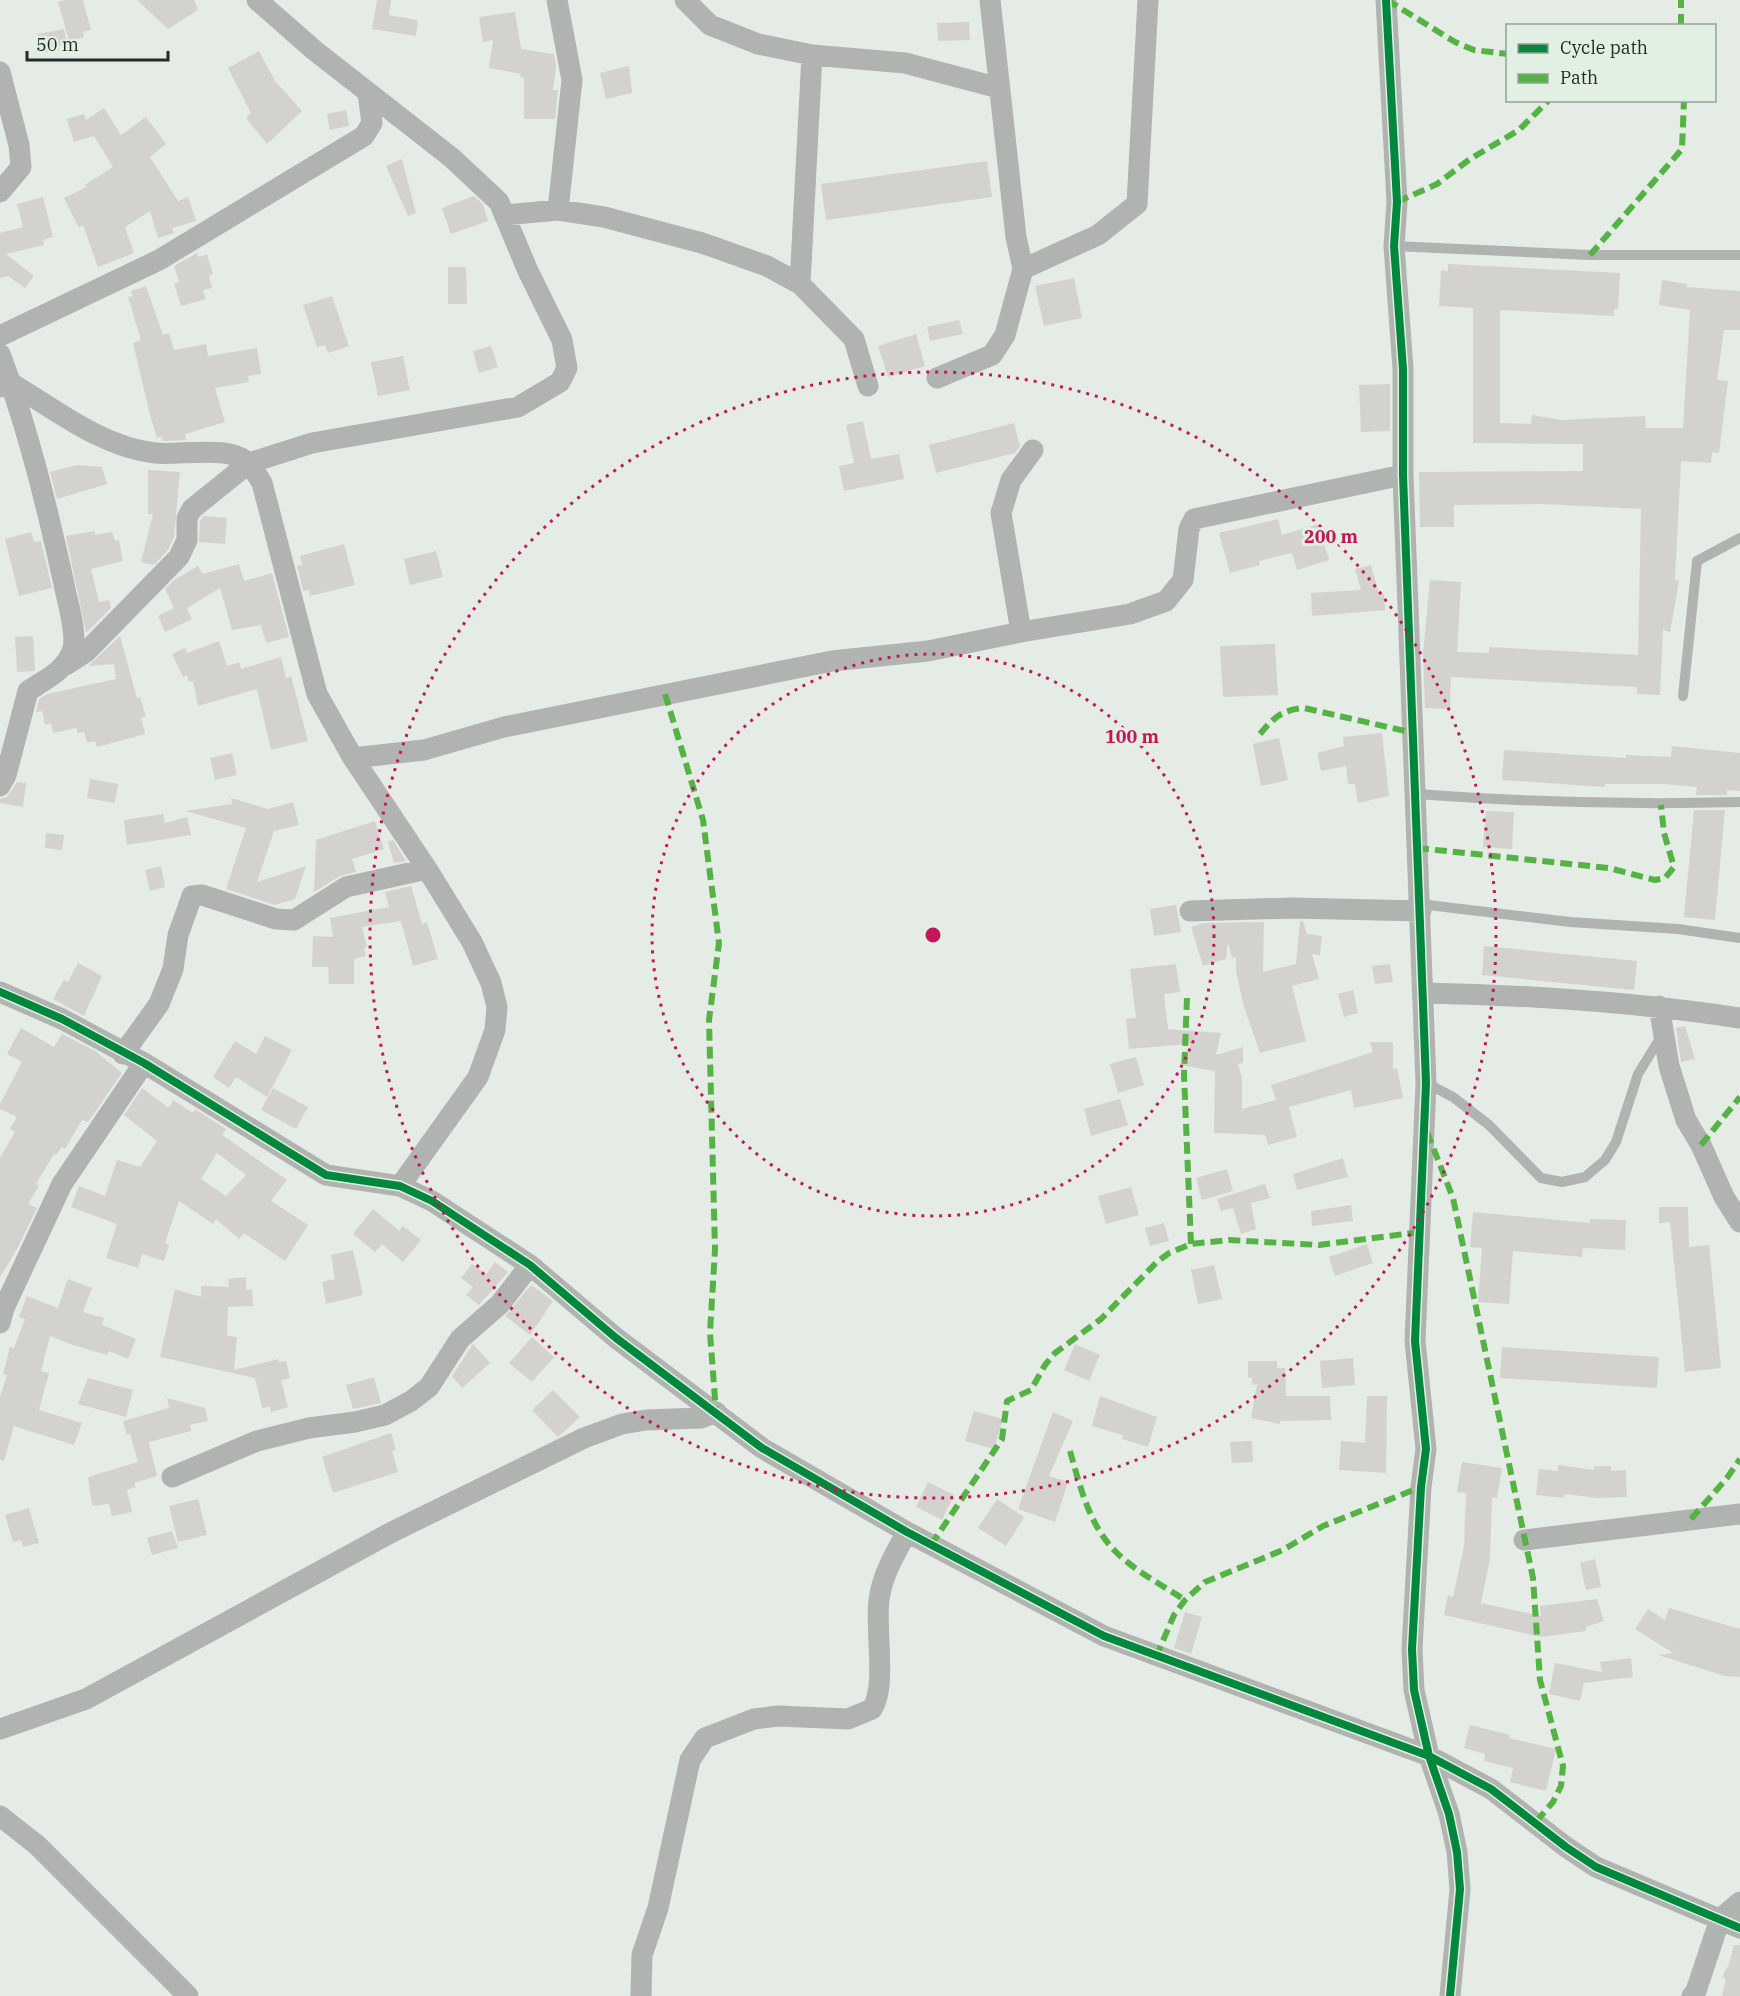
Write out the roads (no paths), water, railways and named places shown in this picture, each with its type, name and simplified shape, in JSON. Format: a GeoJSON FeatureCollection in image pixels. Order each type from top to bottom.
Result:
{"type":"FeatureCollection","features":[{"type":"Feature","properties":{"kind":"street"},"geometry":{"type":"LineString","coordinates":[[0,786],[6,775],[28,691],[86,652],[179,557],[187,540],[187,518],[192,509],[249,463],[312,443],[518,407],[560,382],[567,368],[562,340],[528,271],[499,202],[452,158],[368,93],[257,0]]}},
{"type":"Feature","properties":{"kind":"street"},"geometry":{"type":"LineString","coordinates":[[556,0],[572,80],[558,210]]}},
{"type":"Feature","properties":{"kind":"street"},"geometry":{"type":"LineString","coordinates":[[685,0],[710,25],[758,44],[812,55],[905,63],[999,88]]}},
{"type":"Feature","properties":{"kind":"street"},"geometry":{"type":"LineString","coordinates":[[937,378],[992,355],[1005,335],[1023,268],[1016,237],[990,0]]}},
{"type":"Feature","properties":{"kind":"street"},"geometry":{"type":"LineString","coordinates":[[1023,268],[1098,235],[1137,204],[1148,0]]}},
{"type":"Feature","properties":{"kind":"street"},"geometry":{"type":"LineString","coordinates":[[1386,0],[1396,202],[1394,246],[1403,369],[1403,475],[1426,1083],[1414,1341],[1426,1449],[1421,1487],[1412,1649],[1414,1690],[1429,1756],[1449,1815],[1457,1851],[1460,1889],[1450,1996]]}},
{"type":"Feature","properties":{"kind":"street"},"geometry":{"type":"LineString","coordinates":[[800,284],[812,55]]}},
{"type":"Feature","properties":{"kind":"street"},"geometry":{"type":"LineString","coordinates":[[0,72],[4,100],[19,145],[21,167],[0,192]]}},
{"type":"Feature","properties":{"kind":"street"},"geometry":{"type":"LineString","coordinates":[[0,336],[159,260],[364,136],[372,123],[368,93]]}},
{"type":"Feature","properties":{"kind":"street"},"geometry":{"type":"LineString","coordinates":[[506,215],[558,210],[604,217],[702,243],[767,266],[800,284],[854,339],[868,386]]}},
{"type":"Feature","properties":{"kind":"street"},"geometry":{"type":"LineString","coordinates":[[0,354],[5,385],[54,538],[70,611],[74,646],[66,665]]}},
{"type":"Feature","properties":{"kind":"street"},"geometry":{"type":"LineString","coordinates":[[5,385],[127,448],[156,453],[227,453],[249,463],[262,483],[317,694],[352,758],[428,869],[472,942],[491,983],[497,1007],[495,1030],[478,1077],[400,1186]]}},
{"type":"Feature","properties":{"kind":"street"},"geometry":{"type":"LineString","coordinates":[[1022,632],[1000,513],[1011,480],[1033,450]]}},
{"type":"Feature","properties":{"kind":"street"},"geometry":{"type":"LineString","coordinates":[[352,758],[424,750],[504,727],[832,661],[927,651],[1130,614],[1166,601],[1183,580],[1188,529],[1194,519],[1403,475]]}},
{"type":"Feature","properties":{"kind":"street"},"geometry":{"type":"LineString","coordinates":[[123,1054],[159,1004],[173,969],[178,935],[192,896],[202,895],[276,919],[294,920],[346,887],[428,869]]}},
{"type":"Feature","properties":{"kind":"street"},"geometry":{"type":"LineString","coordinates":[[1190,911],[1420,908]]}},
{"type":"Feature","properties":{"kind":"street"},"geometry":{"type":"LineString","coordinates":[[0,992],[62,1019],[123,1054],[144,1063],[326,1175],[400,1186],[432,1202],[530,1265],[616,1338],[762,1448],[907,1532],[1104,1636],[1429,1756],[1491,1789],[1566,1847],[1596,1866],[1740,1928]]}},
{"type":"Feature","properties":{"kind":"street"},"geometry":{"type":"LineString","coordinates":[[1424,993],[1538,995],[1659,1006],[1740,1018]]}},
{"type":"Feature","properties":{"kind":"street"},"geometry":{"type":"LineString","coordinates":[[1659,1006],[1669,1066],[1686,1120],[1701,1145],[1724,1197],[1740,1222]]}},
{"type":"Feature","properties":{"kind":"street"},"geometry":{"type":"LineString","coordinates":[[0,1323],[4,1308],[62,1184],[144,1063]]}},
{"type":"Feature","properties":{"kind":"street"},"geometry":{"type":"LineString","coordinates":[[172,1477],[257,1441],[309,1428],[385,1415],[411,1401],[429,1387],[460,1339],[501,1304],[530,1265]]}},
{"type":"Feature","properties":{"kind":"street"},"geometry":{"type":"LineString","coordinates":[[0,1730],[86,1699],[392,1532],[584,1438],[622,1424],[646,1420],[701,1418],[716,1412]]}},
{"type":"Feature","properties":{"kind":"street"},"geometry":{"type":"LineString","coordinates":[[1524,1540],[1740,1514]]}},
{"type":"Feature","properties":{"kind":"street"},"geometry":{"type":"LineString","coordinates":[[641,1996],[642,1955],[658,1908],[690,1760],[705,1738],[754,1719],[778,1716],[848,1719],[872,1709],[880,1692],[878,1619],[881,1586],[907,1532]]}},
{"type":"Feature","properties":{"kind":"street"},"geometry":{"type":"LineString","coordinates":[[0,1816],[37,1845],[188,1996]]}},
{"type":"Feature","properties":{"kind":"street"},"geometry":{"type":"LineString","coordinates":[[1692,1996],[1720,1919],[1740,1902]]}},
{"type":"Feature","properties":{"kind":"lane"},"geometry":{"type":"LineString","coordinates":[[1394,246],[1590,255],[1740,255]]}},
{"type":"Feature","properties":{"kind":"lane"},"geometry":{"type":"LineString","coordinates":[[1683,696],[1697,561],[1740,538]]}},
{"type":"Feature","properties":{"kind":"lane"},"geometry":{"type":"LineString","coordinates":[[1416,794],[1490,800],[1661,805],[1740,802]]}},
{"type":"Feature","properties":{"kind":"lane"},"geometry":{"type":"LineString","coordinates":[[1420,908],[1678,929],[1740,938]]}},
{"type":"Feature","properties":{"kind":"lane"},"geometry":{"type":"LineString","coordinates":[[1426,1083],[1453,1097],[1489,1125],[1541,1178],[1562,1182],[1585,1177],[1605,1160],[1616,1142],[1638,1074],[1663,1034]]}}]}
